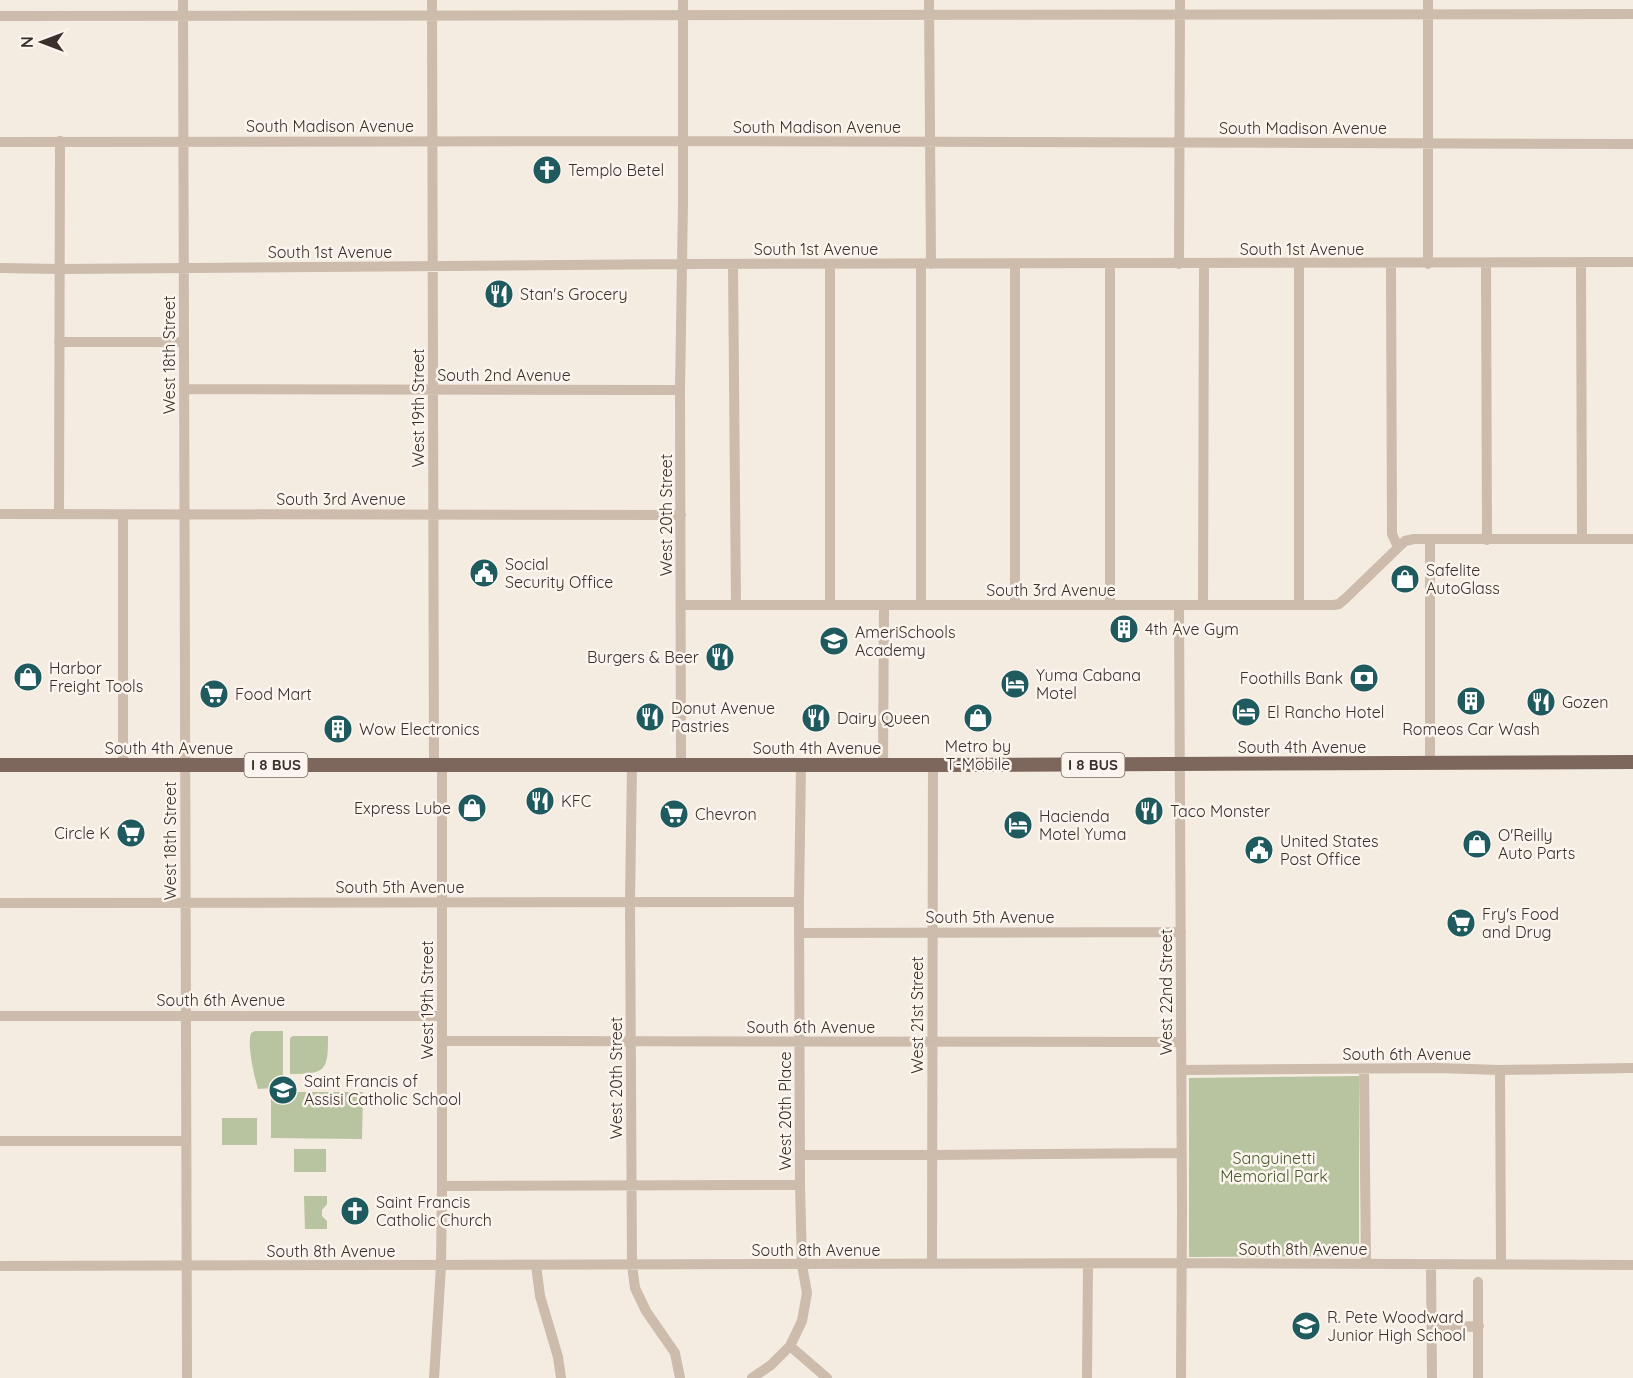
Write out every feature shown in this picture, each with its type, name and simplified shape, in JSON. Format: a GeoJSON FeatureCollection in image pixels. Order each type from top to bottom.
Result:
{"type":"FeatureCollection","features":[{"type":"Feature","properties":{"kind":"main road","name":"South 4th Avenue"},"geometry":{"type":"LineString","coordinates":[[0,765],[438,766],[1633,762]]}},
{"type":"Feature","properties":{"kind":"street","name":"West 18th Street"},"geometry":{"type":"LineString","coordinates":[[183,0],[187,1378]]}},
{"type":"Feature","properties":{"kind":"street","name":"West 19th Street"},"geometry":{"type":"LineString","coordinates":[[432,0],[433,515],[442,902],[441,1266],[434,1378]]}},
{"type":"Feature","properties":{"kind":"street","name":"West 20th Street"},"geometry":{"type":"LineString","coordinates":[[681,765],[680,390],[683,0]]}},
{"type":"Feature","properties":{"kind":"street"},"geometry":{"type":"LineString","coordinates":[[921,605],[930,142],[929,0]]}},
{"type":"Feature","properties":{"kind":"street"},"geometry":{"type":"LineString","coordinates":[[1179,264],[1180,0]]}},
{"type":"Feature","properties":{"kind":"street"},"geometry":{"type":"LineString","coordinates":[[1428,0],[1428,264]]}},
{"type":"Feature","properties":{"kind":"street"},"geometry":{"type":"LineString","coordinates":[[0,16],[1633,14]]}},
{"type":"Feature","properties":{"kind":"street"},"geometry":{"type":"LineString","coordinates":[[59,513],[60,141]]}},
{"type":"Feature","properties":{"kind":"street","name":"South Madison Avenue"},"geometry":{"type":"LineString","coordinates":[[0,142],[683,141],[1633,144]]}},
{"type":"Feature","properties":{"kind":"street","name":"South 1st Avenue"},"geometry":{"type":"LineString","coordinates":[[0,268],[1633,262]]}},
{"type":"Feature","properties":{"kind":"street"},"geometry":{"type":"LineString","coordinates":[[1581,263],[1582,539]]}},
{"type":"Feature","properties":{"kind":"street"},"geometry":{"type":"LineString","coordinates":[[733,264],[736,605]]}},
{"type":"Feature","properties":{"kind":"street"},"geometry":{"type":"LineString","coordinates":[[830,264],[830,605]]}},
{"type":"Feature","properties":{"kind":"street"},"geometry":{"type":"LineString","coordinates":[[1110,264],[1110,604]]}},
{"type":"Feature","properties":{"kind":"street"},"geometry":{"type":"LineString","coordinates":[[1203,605],[1204,264]]}},
{"type":"Feature","properties":{"kind":"street"},"geometry":{"type":"LineString","coordinates":[[1299,264],[1299,605]]}},
{"type":"Feature","properties":{"kind":"street"},"geometry":{"type":"LineString","coordinates":[[1391,264],[1392,534],[1398,547],[1405,541],[1414,539],[1633,539]]}},
{"type":"Feature","properties":{"kind":"street"},"geometry":{"type":"LineString","coordinates":[[1486,264],[1486,540]]}},
{"type":"Feature","properties":{"kind":"street"},"geometry":{"type":"LineString","coordinates":[[1015,265],[1015,605]]}},
{"type":"Feature","properties":{"kind":"street"},"geometry":{"type":"LineString","coordinates":[[59,342],[184,342]]}},
{"type":"Feature","properties":{"kind":"street","name":"South 2nd Avenue"},"geometry":{"type":"LineString","coordinates":[[184,389],[680,390]]}},
{"type":"Feature","properties":{"kind":"street","name":"South 3rd Avenue"},"geometry":{"type":"LineString","coordinates":[[0,514],[681,515]]}},
{"type":"Feature","properties":{"kind":"street"},"geometry":{"type":"LineString","coordinates":[[123,515],[123,765]]}},
{"type":"Feature","properties":{"kind":"street"},"geometry":{"type":"LineString","coordinates":[[1430,539],[1430,763]]}},
{"type":"Feature","properties":{"kind":"street","name":"South 3rd Avenue"},"geometry":{"type":"LineString","coordinates":[[681,605],[1339,604],[1398,547]]}},
{"type":"Feature","properties":{"kind":"street"},"geometry":{"type":"LineString","coordinates":[[883,765],[884,605]]}},
{"type":"Feature","properties":{"kind":"street","name":"West 22nd Street"},"geometry":{"type":"LineString","coordinates":[[1179,605],[1181,1378]]}},
{"type":"Feature","properties":{"kind":"street","name":"West 20th Place"},"geometry":{"type":"LineString","coordinates":[[790,1346],[802,1320],[807,1293],[802,1265],[800,1185],[801,764]]}},
{"type":"Feature","properties":{"kind":"street","name":"West 20th Street"},"geometry":{"type":"LineString","coordinates":[[632,765],[630,903],[632,1265],[635,1288],[646,1311],[675,1353],[680,1378]]}},
{"type":"Feature","properties":{"kind":"street","name":"West 21st Street"},"geometry":{"type":"LineString","coordinates":[[932,1264],[933,765]]}},
{"type":"Feature","properties":{"kind":"street","name":"South 5th Avenue"},"geometry":{"type":"LineString","coordinates":[[0,903],[799,902]]}},
{"type":"Feature","properties":{"kind":"street","name":"South 5th Avenue"},"geometry":{"type":"LineString","coordinates":[[799,933],[1181,932]]}},
{"type":"Feature","properties":{"kind":"street","name":"South 6th Avenue"},"geometry":{"type":"LineString","coordinates":[[0,1016],[442,1016]]}},
{"type":"Feature","properties":{"kind":"street","name":"South 6th Avenue"},"geometry":{"type":"LineString","coordinates":[[442,1041],[1180,1042]]}},
{"type":"Feature","properties":{"kind":"street","name":"South 6th Avenue"},"geometry":{"type":"LineString","coordinates":[[1182,1070],[1633,1068]]}},
{"type":"Feature","properties":{"kind":"street"},"geometry":{"type":"LineString","coordinates":[[1364,1069],[1366,1264]]}},
{"type":"Feature","properties":{"kind":"street"},"geometry":{"type":"LineString","coordinates":[[1500,1070],[1500,1264]]}},
{"type":"Feature","properties":{"kind":"street"},"geometry":{"type":"LineString","coordinates":[[0,1141],[186,1141]]}},
{"type":"Feature","properties":{"kind":"street"},"geometry":{"type":"LineString","coordinates":[[800,1155],[1181,1153]]}},
{"type":"Feature","properties":{"kind":"street"},"geometry":{"type":"LineString","coordinates":[[442,1186],[800,1185]]}},
{"type":"Feature","properties":{"kind":"street","name":"South 8th Avenue"},"geometry":{"type":"LineString","coordinates":[[0,1266],[1182,1263],[1633,1265]]}},
{"type":"Feature","properties":{"kind":"street"},"geometry":{"type":"LineString","coordinates":[[1087,1378],[1088,1264]]}},
{"type":"Feature","properties":{"kind":"street"},"geometry":{"type":"LineString","coordinates":[[1431,1264],[1432,1378]]}},
{"type":"Feature","properties":{"kind":"street"},"geometry":{"type":"LineString","coordinates":[[536,1265],[540,1296],[558,1357],[561,1378]]}},
{"type":"Feature","properties":{"kind":"street"},"geometry":{"type":"LineString","coordinates":[[1478,1282],[1478,1378]]}},
{"type":"Feature","properties":{"kind":"street"},"geometry":{"type":"LineString","coordinates":[[1432,1328],[1479,1326]]}},
{"type":"Feature","properties":{"kind":"street"},"geometry":{"type":"LineString","coordinates":[[752,1378],[771,1365],[790,1346],[827,1378]]}},
{"type":"Feature","properties":{"kind":"green space"},"geometry":{"type":"Polygon","coordinates":[[[283,1031],[283,1075],[275,1088],[258,1089],[250,1045],[251,1033],[283,1031]]]}},
{"type":"Feature","properties":{"kind":"green space"},"geometry":{"type":"Polygon","coordinates":[[[293,1036],[328,1036],[327,1057],[322,1068],[311,1073],[290,1074],[290,1038],[293,1036]]]}},
{"type":"Feature","properties":{"kind":"green space","name":"Sanguinetti Memorial Park"},"geometry":{"type":"Polygon","coordinates":[[[1359,1076],[1359,1256],[1189,1257],[1189,1078],[1359,1076]]]}},
{"type":"Feature","properties":{"kind":"green space"},"geometry":{"type":"Polygon","coordinates":[[[271,1092],[363,1092],[362,1139],[271,1138],[271,1092]]]}},
{"type":"Feature","properties":{"kind":"green space"},"geometry":{"type":"Polygon","coordinates":[[[222,1118],[257,1118],[257,1145],[222,1145],[222,1118]]]}},
{"type":"Feature","properties":{"kind":"green space"},"geometry":{"type":"Polygon","coordinates":[[[294,1149],[326,1149],[326,1172],[294,1172],[294,1149]]]}},
{"type":"Feature","properties":{"kind":"green space"},"geometry":{"type":"Polygon","coordinates":[[[304,1196],[327,1196],[327,1204],[322,1210],[322,1216],[327,1221],[327,1229],[305,1229],[304,1196]]]}},
{"type":"Feature","properties":{"kind":"place","name":"Templo Betel"},"geometry":{"type":"Point","coordinates":[547,170]}},
{"type":"Feature","properties":{"kind":"place","name":"Stan's Grocery"},"geometry":{"type":"Point","coordinates":[499,294]}},
{"type":"Feature","properties":{"kind":"place","name":"Social Security Office"},"geometry":{"type":"Point","coordinates":[484,573]}},
{"type":"Feature","properties":{"kind":"place","name":"Safelite AutoGlass"},"geometry":{"type":"Point","coordinates":[1405,579]}},
{"type":"Feature","properties":{"kind":"place","name":"4th Ave Gym"},"geometry":{"type":"Point","coordinates":[1124,629]}},
{"type":"Feature","properties":{"kind":"place","name":"AmeriSchools Academy"},"geometry":{"type":"Point","coordinates":[834,641]}},
{"type":"Feature","properties":{"kind":"place","name":"Burgers & Beer"},"geometry":{"type":"Point","coordinates":[720,657]}},
{"type":"Feature","properties":{"kind":"place","name":"Harbor Freight Tools"},"geometry":{"type":"Point","coordinates":[28,677]}},
{"type":"Feature","properties":{"kind":"place","name":"Foothills Bank"},"geometry":{"type":"Point","coordinates":[1364,678]}},
{"type":"Feature","properties":{"kind":"place","name":"Yuma Cabana Motel"},"geometry":{"type":"Point","coordinates":[1015,684]}},
{"type":"Feature","properties":{"kind":"place","name":"Food Mart"},"geometry":{"type":"Point","coordinates":[214,694]}},
{"type":"Feature","properties":{"kind":"place","name":"Romeos Car Wash"},"geometry":{"type":"Point","coordinates":[1471,701]}},
{"type":"Feature","properties":{"kind":"place","name":"Gozen"},"geometry":{"type":"Point","coordinates":[1541,702]}},
{"type":"Feature","properties":{"kind":"place","name":"El Rancho Hotel"},"geometry":{"type":"Point","coordinates":[1246,712]}},
{"type":"Feature","properties":{"kind":"place","name":"Donut Avenue Pastries"},"geometry":{"type":"Point","coordinates":[650,717]}},
{"type":"Feature","properties":{"kind":"place","name":"Dairy Queen"},"geometry":{"type":"Point","coordinates":[816,718]}},
{"type":"Feature","properties":{"kind":"place","name":"Metro by T-Mobile"},"geometry":{"type":"Point","coordinates":[978,718]}},
{"type":"Feature","properties":{"kind":"place","name":"Wow Electronics"},"geometry":{"type":"Point","coordinates":[338,729]}},
{"type":"Feature","properties":{"kind":"place","name":"KFC"},"geometry":{"type":"Point","coordinates":[540,801]}},
{"type":"Feature","properties":{"kind":"place","name":"Express Lube"},"geometry":{"type":"Point","coordinates":[472,808]}},
{"type":"Feature","properties":{"kind":"place","name":"Taco Monster"},"geometry":{"type":"Point","coordinates":[1149,811]}},
{"type":"Feature","properties":{"kind":"place","name":"Chevron"},"geometry":{"type":"Point","coordinates":[674,814]}},
{"type":"Feature","properties":{"kind":"place","name":"Hacienda Motel Yuma"},"geometry":{"type":"Point","coordinates":[1018,825]}},
{"type":"Feature","properties":{"kind":"place","name":"Circle K"},"geometry":{"type":"Point","coordinates":[131,833]}},
{"type":"Feature","properties":{"kind":"place","name":"O'Reilly Auto Parts"},"geometry":{"type":"Point","coordinates":[1477,844]}},
{"type":"Feature","properties":{"kind":"place","name":"United States Post Office"},"geometry":{"type":"Point","coordinates":[1259,850]}},
{"type":"Feature","properties":{"kind":"place","name":"Fry's Food and Drug"},"geometry":{"type":"Point","coordinates":[1461,923]}},
{"type":"Feature","properties":{"kind":"place","name":"Saint Francis of Assisi Catholic School"},"geometry":{"type":"Point","coordinates":[283,1090]}},
{"type":"Feature","properties":{"kind":"place","name":"Saint Francis Catholic Church"},"geometry":{"type":"Point","coordinates":[355,1211]}},
{"type":"Feature","properties":{"kind":"place","name":"R. Pete Woodward Junior High School"},"geometry":{"type":"Point","coordinates":[1306,1326]}}]}
